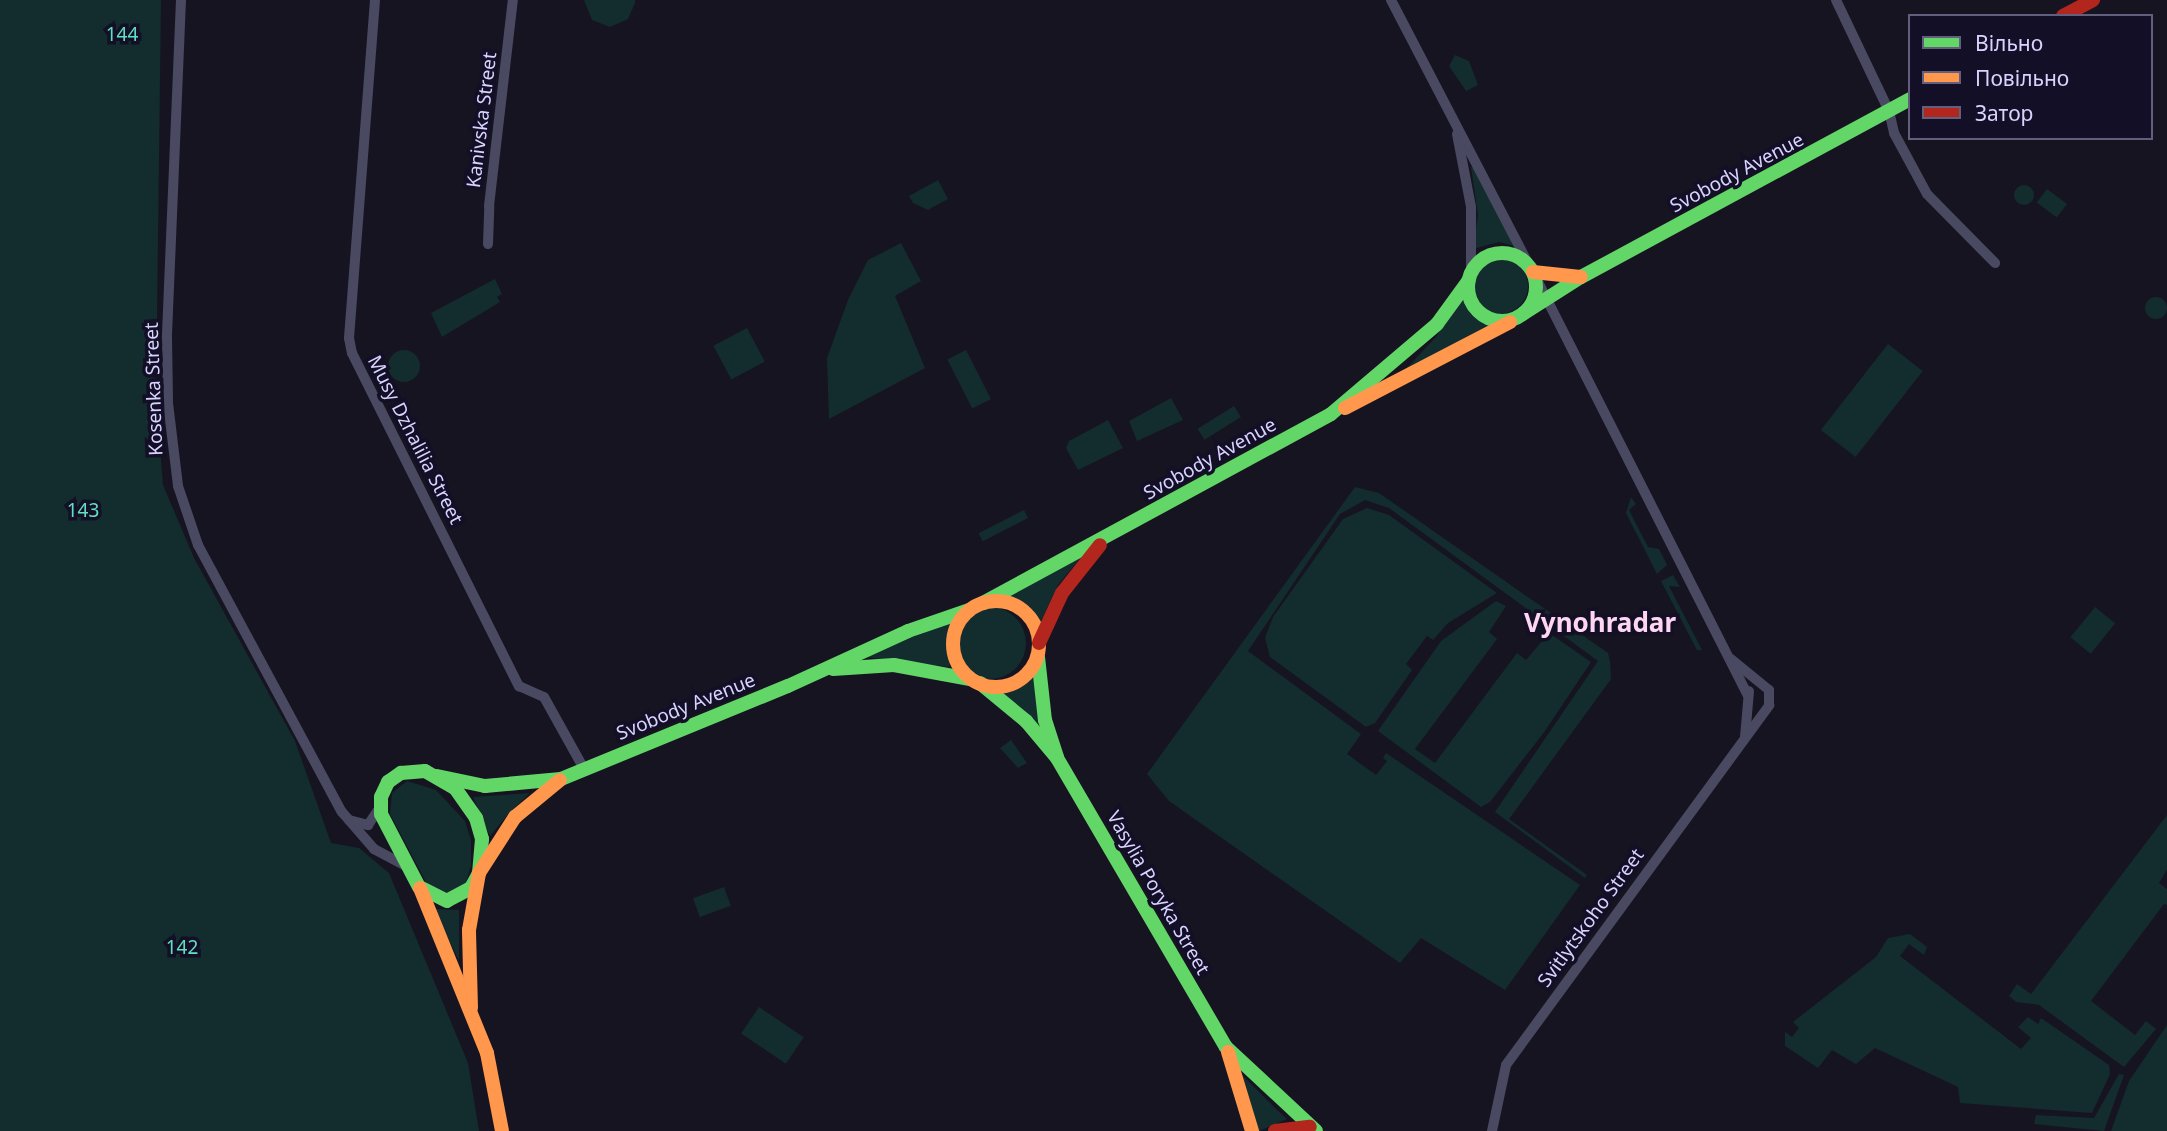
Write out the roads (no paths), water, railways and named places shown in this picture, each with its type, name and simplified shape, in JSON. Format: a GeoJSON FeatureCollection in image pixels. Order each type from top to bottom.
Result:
{"type":"FeatureCollection","features":[{"type":"Feature","properties":{"kind":"street","name":"Kosenka Street"},"geometry":{"type":"LineString","coordinates":[[181,0],[167,338],[168,403],[177,486],[198,545],[346,819],[374,849],[408,867]]}},
{"type":"Feature","properties":{"kind":"street","name":"Musy Dzhalilia Street"},"geometry":{"type":"LineString","coordinates":[[375,0],[349,338],[352,353],[519,686],[544,697],[583,769]]}},
{"type":"Feature","properties":{"kind":"street","name":"Kanivska Street"},"geometry":{"type":"LineString","coordinates":[[488,244],[513,0]]}},
{"type":"Feature","properties":{"kind":"street"},"geometry":{"type":"LineString","coordinates":[[1391,0],[1549,300],[1731,659],[1748,699],[1755,709],[1769,705],[1769,690],[1731,659]]}},
{"type":"Feature","properties":{"kind":"street"},"geometry":{"type":"LineString","coordinates":[[1836,0],[1889,111],[1894,132],[1927,194],[1995,263]]}},
{"type":"Feature","properties":{"kind":"street"},"geometry":{"type":"LineString","coordinates":[[2067,14],[2093,0]]}},
{"type":"Feature","properties":{"kind":"street","name":"Svobody Avenue"},"geometry":{"type":"LineString","coordinates":[[983,603],[1331,414],[1371,399],[1549,300],[1581,278],[1908,101]]}},
{"type":"Feature","properties":{"kind":"street"},"geometry":{"type":"LineString","coordinates":[[1455,124],[1468,175],[1471,301],[1480,313],[1492,320],[1519,316],[1535,297],[1531,269]]}},
{"type":"Feature","properties":{"kind":"street"},"geometry":{"type":"LineString","coordinates":[[1470,277],[1485,258],[1498,254],[1512,255],[1531,269],[1581,278]]}},
{"type":"Feature","properties":{"kind":"street","name":"Svobody Avenue"},"geometry":{"type":"LineString","coordinates":[[1331,414],[1406,354],[1437,324],[1470,277]]}},
{"type":"Feature","properties":{"kind":"street","name":"Svobody Avenue"},"geometry":{"type":"LineString","coordinates":[[1038,648],[1062,593],[1108,536]]}},
{"type":"Feature","properties":{"kind":"street"},"geometry":{"type":"LineString","coordinates":[[999,601],[1021,609],[1036,628],[1038,648],[1031,668],[1012,683],[976,682],[961,669],[953,646],[959,623],[969,611],[983,603],[999,601]]}},
{"type":"Feature","properties":{"kind":"street","name":"Svobody Avenue"},"geometry":{"type":"LineString","coordinates":[[479,873],[515,817],[561,779],[825,670],[908,631],[969,611]]}},
{"type":"Feature","properties":{"kind":"street","name":"Vasylia Poryka Street"},"geometry":{"type":"LineString","coordinates":[[1038,648],[1045,720],[1057,758]]}},
{"type":"Feature","properties":{"kind":"street","name":"Svobody Avenue"},"geometry":{"type":"LineString","coordinates":[[825,670],[894,665],[976,682]]}},
{"type":"Feature","properties":{"kind":"street","name":"Vasylia Poryka Street"},"geometry":{"type":"LineString","coordinates":[[976,682],[1026,721],[1057,758],[1226,1047],[1252,1131]]}},
{"type":"Feature","properties":{"kind":"street"},"geometry":{"type":"LineString","coordinates":[[1745,737],[1748,699],[1760,685]]}},
{"type":"Feature","properties":{"kind":"street","name":"Svitlytskoho Street"},"geometry":{"type":"LineString","coordinates":[[1492,1131],[1506,1065],[1769,705]]}},
{"type":"Feature","properties":{"kind":"street"},"geometry":{"type":"LineString","coordinates":[[346,819],[368,825],[380,806],[388,782],[401,773],[425,771],[455,788],[476,818],[483,856],[469,930],[471,1008]]}},
{"type":"Feature","properties":{"kind":"street","name":"Svobody Avenue"},"geometry":{"type":"LineString","coordinates":[[437,776],[485,786],[561,779]]}},
{"type":"Feature","properties":{"kind":"street"},"geometry":{"type":"LineString","coordinates":[[380,806],[419,887],[471,1008],[487,1053],[502,1131]]}},
{"type":"Feature","properties":{"kind":"street"},"geometry":{"type":"LineString","coordinates":[[419,887],[447,901],[471,888],[479,873]]}},
{"type":"Feature","properties":{"kind":"street","name":"Vasylia Poryka Street"},"geometry":{"type":"LineString","coordinates":[[1226,1047],[1313,1129]]}},
{"type":"Feature","properties":{"kind":"street","name":"Vasylia Poryka Street"},"geometry":{"type":"LineString","coordinates":[[1275,1131],[1298,1125],[1313,1129]]}},
{"type":"Feature","properties":{"kind":"district","name":"Vynohradar"},"geometry":{"type":"Point","coordinates":[1600,623]}},
{"type":"Feature","properties":{"kind":"park label","name":"144"},"geometry":{"type":"Point","coordinates":[122,35]}},
{"type":"Feature","properties":{"kind":"park label","name":"143"},"geometry":{"type":"Point","coordinates":[83,511]}},
{"type":"Feature","properties":{"kind":"park label","name":"142"},"geometry":{"type":"Point","coordinates":[182,948]}}]}
